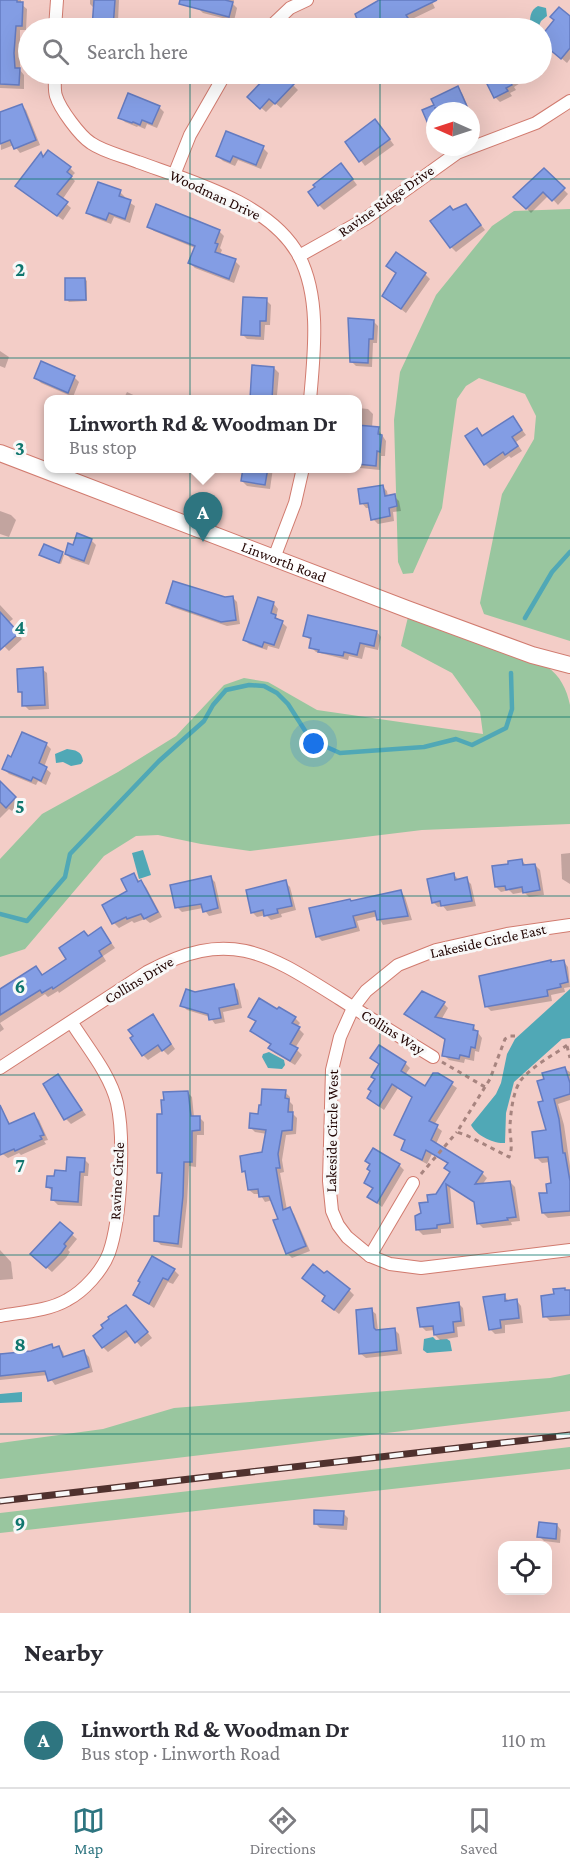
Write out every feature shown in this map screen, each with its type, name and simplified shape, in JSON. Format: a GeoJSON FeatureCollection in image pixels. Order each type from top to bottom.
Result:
{"type":"FeatureCollection","features":[{"type":"Feature","properties":{"kind":"main road","name":"Linworth Road"},"geometry":{"type":"LineString","coordinates":[[0,453],[44,470]]}},
{"type":"Feature","properties":{"kind":"main road","name":"Linworth Road"},"geometry":{"type":"LineString","coordinates":[[52,473],[532,655],[570,665]]}},
{"type":"Feature","properties":{"kind":"street"},"geometry":{"type":"LineString","coordinates":[[56,18],[57,0]]}},
{"type":"Feature","properties":{"kind":"street"},"geometry":{"type":"LineString","coordinates":[[277,18],[288,4],[307,0]]}},
{"type":"Feature","properties":{"kind":"street","name":"Woodman Drive"},"geometry":{"type":"LineString","coordinates":[[55,84],[56,96],[77,131],[92,144],[240,203],[270,221],[286,236],[299,256],[309,284],[313,308],[310,395]]}},
{"type":"Feature","properties":{"kind":"street"},"geometry":{"type":"LineString","coordinates":[[174,175],[190,135],[219,84]]}},
{"type":"Feature","properties":{"kind":"street","name":"Ravine Ridge Drive"},"geometry":{"type":"LineString","coordinates":[[299,256],[365,219],[457,153],[536,123],[570,101]]}},
{"type":"Feature","properties":{"kind":"street"},"geometry":{"type":"LineString","coordinates":[[274,558],[295,503],[302,473]]}},
{"type":"Feature","properties":{"kind":"street","name":"Lakeside Circle East"},"geometry":{"type":"LineString","coordinates":[[353,1008],[366,991],[398,965],[436,950],[507,934],[570,925]]}},
{"type":"Feature","properties":{"kind":"street","name":"Collins Drive"},"geometry":{"type":"LineString","coordinates":[[0,1068],[147,972],[170,959],[195,950],[222,948],[249,951],[278,962],[353,1008]]}},
{"type":"Feature","properties":{"kind":"street","name":"Collins Way"},"geometry":{"type":"LineString","coordinates":[[353,1008],[433,1057]]}},
{"type":"Feature","properties":{"kind":"street","name":"Lakeside Circle West"},"geometry":{"type":"LineString","coordinates":[[353,1008],[340,1037],[332,1070],[328,1181],[332,1211],[347,1237],[370,1256],[390,1264],[421,1268],[570,1250]]}},
{"type":"Feature","properties":{"kind":"street","name":"Ravine Circle"},"geometry":{"type":"LineString","coordinates":[[0,1316],[48,1308],[66,1300],[84,1287],[98,1272],[109,1254],[118,1213],[120,1173],[117,1102],[105,1074],[72,1023]]}},
{"type":"Feature","properties":{"kind":"street"},"geometry":{"type":"LineString","coordinates":[[370,1256],[413,1183]]}},
{"type":"Feature","properties":{"kind":"path"},"geometry":{"type":"LineString","coordinates":[[413,1183],[457,1132],[490,1079],[506,1039],[510,1035],[515,1036]]}},
{"type":"Feature","properties":{"kind":"path"},"geometry":{"type":"LineString","coordinates":[[457,1132],[509,1157],[513,1100],[521,1080],[568,1045],[570,1058]]}},
{"type":"Feature","properties":{"kind":"path"},"geometry":{"type":"LineString","coordinates":[[433,1057],[485,1087]]}},
{"type":"Feature","properties":{"kind":"green space"},"geometry":{"type":"Polygon","coordinates":[[[570,209],[570,641],[484,614],[480,603],[502,494],[534,439],[536,416],[525,394],[479,378],[466,386],[457,399],[442,508],[413,573],[403,574],[398,562],[394,420],[400,372],[436,295],[492,226],[514,211],[570,209]]]}},
{"type":"Feature","properties":{"kind":"green space"},"geometry":{"type":"Polygon","coordinates":[[[408,617],[552,670],[565,688],[570,705],[570,824],[422,830],[250,851],[158,835],[136,836],[104,856],[25,949],[0,957],[0,859],[42,814],[118,772],[176,736],[224,685],[244,678],[268,682],[317,710],[483,734],[480,712],[452,673],[401,646],[408,617]]]}},
{"type":"Feature","properties":{"kind":"green space"},"geometry":{"type":"Polygon","coordinates":[[[570,1374],[570,1411],[0,1479],[0,1443],[103,1429],[174,1408],[550,1378],[570,1374]]]}},
{"type":"Feature","properties":{"kind":"green space"},"geometry":{"type":"Polygon","coordinates":[[[570,1447],[570,1469],[0,1533],[0,1513],[570,1447]]]}},
{"type":"Feature","properties":{"kind":"water"},"geometry":{"type":"Polygon","coordinates":[[[538,6],[546,8],[547,16],[530,18],[533,10],[538,6]]]}},
{"type":"Feature","properties":{"kind":"water"},"geometry":{"type":"Polygon","coordinates":[[[67,749],[80,753],[83,761],[81,764],[71,766],[63,762],[56,763],[55,754],[67,749]]]}},
{"type":"Feature","properties":{"kind":"water"},"geometry":{"type":"Polygon","coordinates":[[[143,850],[151,875],[139,879],[132,853],[143,850]]]}},
{"type":"Feature","properties":{"kind":"water"},"geometry":{"type":"Polygon","coordinates":[[[570,989],[570,1038],[562,1039],[514,1082],[506,1113],[505,1143],[485,1138],[471,1125],[496,1094],[501,1083],[507,1054],[515,1039],[570,989]]]}},
{"type":"Feature","properties":{"kind":"water"},"geometry":{"type":"Polygon","coordinates":[[[269,1052],[284,1060],[285,1065],[282,1069],[268,1068],[262,1057],[263,1054],[269,1052]]]}},
{"type":"Feature","properties":{"kind":"water"},"geometry":{"type":"Polygon","coordinates":[[[433,1337],[436,1340],[450,1341],[452,1351],[427,1353],[423,1350],[424,1339],[433,1337]]]}},
{"type":"Feature","properties":{"kind":"water"},"geometry":{"type":"Polygon","coordinates":[[[22,1392],[22,1402],[0,1403],[0,1394],[22,1392]]]}},
{"type":"Feature","properties":{"kind":"building"},"geometry":{"type":"Polygon","coordinates":[[[0,0],[17,0],[17,2],[23,2],[22,18],[18,18],[18,26],[16,26],[14,53],[19,85],[0,84],[0,0]]]}},
{"type":"Feature","properties":{"kind":"building"},"geometry":{"type":"Polygon","coordinates":[[[94,0],[115,0],[114,18],[93,18],[94,0]]]}},
{"type":"Feature","properties":{"kind":"building"},"geometry":{"type":"Polygon","coordinates":[[[180,0],[233,2],[229,17],[179,4],[180,0]]]}},
{"type":"Feature","properties":{"kind":"building"},"geometry":{"type":"Polygon","coordinates":[[[379,0],[437,0],[406,15],[408,18],[357,18],[355,14],[379,0]]]}},
{"type":"Feature","properties":{"kind":"building"},"geometry":{"type":"Polygon","coordinates":[[[559,7],[570,16],[570,48],[561,59],[552,51],[552,22],[554,20],[550,17],[559,7]]]}},
{"type":"Feature","properties":{"kind":"building"},"geometry":{"type":"Polygon","coordinates":[[[259,84],[294,84],[275,104],[269,99],[260,109],[247,97],[259,84]]]}},
{"type":"Feature","properties":{"kind":"building"},"geometry":{"type":"Polygon","coordinates":[[[487,84],[512,84],[506,88],[508,91],[494,98],[487,84]]]}},
{"type":"Feature","properties":{"kind":"building"},"geometry":{"type":"Polygon","coordinates":[[[458,86],[465,102],[432,102],[431,99],[458,86]]]}},
{"type":"Feature","properties":{"kind":"building"},"geometry":{"type":"Polygon","coordinates":[[[128,93],[160,106],[152,124],[142,120],[140,125],[118,118],[128,93]]]}},
{"type":"Feature","properties":{"kind":"building"},"geometry":{"type":"Polygon","coordinates":[[[22,104],[36,140],[14,149],[10,140],[0,144],[0,112],[22,104]]]}},
{"type":"Feature","properties":{"kind":"building"},"geometry":{"type":"Polygon","coordinates":[[[375,119],[390,139],[359,162],[345,142],[375,119]]]}},
{"type":"Feature","properties":{"kind":"building"},"geometry":{"type":"Polygon","coordinates":[[[226,131],[264,146],[256,165],[233,156],[230,162],[216,156],[226,131]]]}},
{"type":"Feature","properties":{"kind":"building"},"geometry":{"type":"Polygon","coordinates":[[[48,150],[71,167],[67,172],[72,176],[57,194],[68,202],[57,216],[15,186],[41,152],[43,157],[48,150]]]}},
{"type":"Feature","properties":{"kind":"building"},"geometry":{"type":"Polygon","coordinates":[[[341,163],[353,179],[318,206],[308,192],[315,187],[313,185],[341,163]]]}},
{"type":"Feature","properties":{"kind":"building"},"geometry":{"type":"Polygon","coordinates":[[[544,168],[565,188],[552,201],[543,192],[526,209],[513,197],[544,168]]]}},
{"type":"Feature","properties":{"kind":"building"},"geometry":{"type":"Polygon","coordinates":[[[98,182],[121,190],[119,196],[131,200],[125,219],[109,213],[106,220],[86,213],[98,182]]]}},
{"type":"Feature","properties":{"kind":"building"},"geometry":{"type":"Polygon","coordinates":[[[156,204],[220,230],[215,243],[218,244],[215,252],[236,259],[229,279],[188,263],[195,246],[147,227],[156,204]]]}},
{"type":"Feature","properties":{"kind":"building"},"geometry":{"type":"Polygon","coordinates":[[[466,204],[481,225],[450,248],[430,221],[450,206],[453,210],[466,204]]]}},
{"type":"Feature","properties":{"kind":"building"},"geometry":{"type":"Polygon","coordinates":[[[396,252],[426,273],[401,309],[382,296],[396,273],[386,266],[396,252]]]}},
{"type":"Feature","properties":{"kind":"building"},"geometry":{"type":"Polygon","coordinates":[[[65,278],[85,278],[86,300],[65,300],[65,278]]]}},
{"type":"Feature","properties":{"kind":"building"},"geometry":{"type":"Polygon","coordinates":[[[243,297],[267,298],[266,321],[260,321],[260,336],[241,335],[243,297]]]}},
{"type":"Feature","properties":{"kind":"building"},"geometry":{"type":"Polygon","coordinates":[[[348,318],[374,320],[373,339],[369,339],[368,363],[350,362],[348,318]]]}},
{"type":"Feature","properties":{"kind":"building"},"geometry":{"type":"Polygon","coordinates":[[[41,361],[75,376],[68,393],[34,378],[41,361]]]}},
{"type":"Feature","properties":{"kind":"building"},"geometry":{"type":"Polygon","coordinates":[[[252,365],[274,367],[272,395],[250,395],[252,365]]]}},
{"type":"Feature","properties":{"kind":"building"},"geometry":{"type":"Polygon","coordinates":[[[513,416],[522,430],[512,437],[518,446],[505,455],[503,452],[484,465],[465,436],[477,428],[482,436],[513,416]]]}},
{"type":"Feature","properties":{"kind":"building"},"geometry":{"type":"Polygon","coordinates":[[[362,425],[379,427],[378,434],[382,435],[380,452],[377,451],[376,466],[362,465],[362,425]]]}},
{"type":"Feature","properties":{"kind":"building"},"geometry":{"type":"Polygon","coordinates":[[[242,473],[267,473],[265,485],[241,481],[242,473]]]}},
{"type":"Feature","properties":{"kind":"building"},"geometry":{"type":"Polygon","coordinates":[[[383,485],[385,496],[395,494],[397,506],[389,508],[390,516],[371,520],[368,503],[360,504],[358,489],[383,485]]]}},
{"type":"Feature","properties":{"kind":"building"},"geometry":{"type":"Polygon","coordinates":[[[77,533],[92,539],[84,561],[65,554],[68,543],[73,545],[77,533]]]}},
{"type":"Feature","properties":{"kind":"building"},"geometry":{"type":"Polygon","coordinates":[[[44,544],[63,552],[59,563],[39,555],[44,544]]]}},
{"type":"Feature","properties":{"kind":"building"},"geometry":{"type":"Polygon","coordinates":[[[173,581],[225,597],[233,596],[236,620],[221,622],[166,603],[173,581]]]}},
{"type":"Feature","properties":{"kind":"building"},"geometry":{"type":"Polygon","coordinates":[[[258,597],[274,602],[271,613],[276,615],[275,618],[283,621],[274,645],[264,642],[262,647],[243,640],[258,597]]]}},
{"type":"Feature","properties":{"kind":"building"},"geometry":{"type":"Polygon","coordinates":[[[0,612],[19,633],[0,650],[0,612]]]}},
{"type":"Feature","properties":{"kind":"building"},"geometry":{"type":"Polygon","coordinates":[[[308,615],[377,631],[374,646],[360,643],[357,655],[344,652],[343,656],[318,652],[319,650],[309,648],[311,638],[303,636],[308,615]]]}},
{"type":"Feature","properties":{"kind":"building"},"geometry":{"type":"Polygon","coordinates":[[[43,667],[45,705],[22,706],[22,692],[18,692],[17,669],[43,667]]]}},
{"type":"Feature","properties":{"kind":"building"},"geometry":{"type":"Polygon","coordinates":[[[22,732],[47,743],[39,763],[47,767],[41,781],[33,777],[31,781],[2,769],[8,755],[11,757],[22,732]]]}},
{"type":"Feature","properties":{"kind":"building"},"geometry":{"type":"Polygon","coordinates":[[[0,781],[16,797],[6,808],[0,802],[0,781]]]}},
{"type":"Feature","properties":{"kind":"building"},"geometry":{"type":"Polygon","coordinates":[[[522,859],[523,865],[535,864],[540,890],[523,893],[522,887],[506,890],[505,886],[495,887],[492,866],[522,859]]]}},
{"type":"Feature","properties":{"kind":"building"},"geometry":{"type":"Polygon","coordinates":[[[134,873],[138,882],[141,880],[158,912],[144,919],[141,914],[127,919],[126,917],[112,924],[102,905],[127,891],[121,879],[134,873]]]}},
{"type":"Feature","properties":{"kind":"building"},"geometry":{"type":"Polygon","coordinates":[[[454,873],[455,880],[467,877],[472,901],[441,906],[440,901],[432,903],[427,879],[454,873]]]}},
{"type":"Feature","properties":{"kind":"building"},"geometry":{"type":"Polygon","coordinates":[[[211,876],[218,908],[203,912],[201,904],[175,908],[170,885],[211,876]]]}},
{"type":"Feature","properties":{"kind":"building"},"geometry":{"type":"Polygon","coordinates":[[[286,880],[292,906],[277,909],[278,913],[264,916],[263,910],[251,913],[246,890],[286,880]]]}},
{"type":"Feature","properties":{"kind":"building"},"geometry":{"type":"Polygon","coordinates":[[[401,890],[408,916],[377,920],[375,911],[353,916],[356,927],[316,937],[309,908],[401,890]]]}},
{"type":"Feature","properties":{"kind":"building"},"geometry":{"type":"Polygon","coordinates":[[[101,927],[111,943],[99,951],[102,956],[53,989],[52,987],[42,993],[40,990],[0,1015],[0,989],[36,966],[42,975],[66,959],[59,948],[84,931],[88,936],[101,927]]]}},
{"type":"Feature","properties":{"kind":"building"},"geometry":{"type":"Polygon","coordinates":[[[551,960],[551,962],[564,960],[568,982],[560,984],[561,987],[547,990],[548,996],[485,1007],[479,976],[551,960]]]}},
{"type":"Feature","properties":{"kind":"building"},"geometry":{"type":"Polygon","coordinates":[[[234,984],[238,1004],[219,1008],[221,1018],[209,1020],[208,1014],[180,1006],[186,989],[195,992],[234,984]]]}},
{"type":"Feature","properties":{"kind":"building"},"geometry":{"type":"Polygon","coordinates":[[[422,991],[445,1002],[435,1017],[474,1025],[473,1030],[478,1031],[475,1048],[471,1047],[469,1057],[460,1055],[459,1059],[442,1056],[445,1039],[404,1014],[422,991]]]}},
{"type":"Feature","properties":{"kind":"building"},"geometry":{"type":"Polygon","coordinates":[[[259,998],[296,1017],[292,1023],[300,1027],[290,1044],[298,1048],[290,1061],[268,1048],[271,1044],[250,1031],[256,1021],[248,1017],[259,998]]]}},
{"type":"Feature","properties":{"kind":"building"},"geometry":{"type":"Polygon","coordinates":[[[153,1014],[171,1044],[162,1051],[158,1045],[142,1056],[130,1038],[133,1036],[128,1030],[153,1014]]]}},
{"type":"Feature","properties":{"kind":"building"},"geometry":{"type":"Polygon","coordinates":[[[379,1045],[406,1062],[401,1071],[425,1086],[433,1073],[438,1073],[453,1082],[429,1121],[438,1125],[431,1140],[483,1172],[475,1184],[510,1181],[516,1217],[477,1224],[474,1202],[446,1184],[450,1223],[437,1225],[437,1228],[416,1230],[415,1216],[421,1213],[419,1203],[428,1202],[427,1195],[436,1194],[450,1172],[444,1168],[448,1163],[426,1150],[422,1160],[401,1150],[405,1140],[394,1135],[412,1097],[392,1084],[379,1106],[367,1098],[371,1091],[368,1089],[375,1079],[371,1077],[379,1064],[370,1058],[379,1045]]]}},
{"type":"Feature","properties":{"kind":"building"},"geometry":{"type":"Polygon","coordinates":[[[565,1067],[570,1083],[570,1094],[554,1099],[570,1181],[570,1211],[542,1213],[539,1193],[547,1193],[546,1184],[551,1183],[548,1157],[535,1158],[532,1132],[546,1130],[538,1102],[543,1101],[537,1081],[544,1079],[542,1073],[565,1067]]]}},
{"type":"Feature","properties":{"kind":"building"},"geometry":{"type":"Polygon","coordinates":[[[58,1074],[82,1110],[64,1120],[43,1084],[58,1074]]]}},
{"type":"Feature","properties":{"kind":"building"},"geometry":{"type":"Polygon","coordinates":[[[262,1089],[286,1090],[285,1098],[289,1099],[288,1112],[293,1112],[292,1130],[282,1131],[278,1154],[280,1168],[276,1168],[283,1210],[290,1207],[306,1246],[286,1254],[273,1220],[278,1219],[269,1196],[259,1197],[258,1189],[248,1190],[245,1171],[242,1172],[240,1156],[262,1152],[266,1130],[249,1128],[250,1113],[258,1114],[259,1105],[261,1105],[262,1089]]]}},
{"type":"Feature","properties":{"kind":"building"},"geometry":{"type":"Polygon","coordinates":[[[188,1091],[191,1116],[200,1116],[200,1130],[192,1131],[192,1162],[184,1162],[178,1244],[154,1241],[154,1216],[159,1216],[162,1173],[157,1173],[157,1114],[162,1114],[163,1092],[188,1091]]]}},
{"type":"Feature","properties":{"kind":"building"},"geometry":{"type":"Polygon","coordinates":[[[0,1105],[9,1124],[34,1113],[44,1135],[40,1136],[42,1139],[0,1155],[0,1105]]]}},
{"type":"Feature","properties":{"kind":"building"},"geometry":{"type":"Polygon","coordinates":[[[373,1148],[400,1164],[377,1203],[367,1197],[373,1188],[364,1183],[370,1171],[367,1169],[370,1164],[365,1161],[373,1148]]]}},
{"type":"Feature","properties":{"kind":"building"},"geometry":{"type":"Polygon","coordinates":[[[67,1157],[85,1158],[84,1172],[80,1172],[78,1202],[51,1200],[52,1188],[46,1187],[47,1176],[54,1176],[55,1170],[66,1171],[67,1157]]]}},
{"type":"Feature","properties":{"kind":"building"},"geometry":{"type":"Polygon","coordinates":[[[60,1222],[73,1233],[64,1244],[66,1246],[61,1253],[46,1268],[30,1254],[60,1222]]]}},
{"type":"Feature","properties":{"kind":"building"},"geometry":{"type":"Polygon","coordinates":[[[152,1256],[175,1269],[168,1280],[163,1278],[149,1304],[133,1295],[152,1256]]]}},
{"type":"Feature","properties":{"kind":"building"},"geometry":{"type":"Polygon","coordinates":[[[313,1264],[324,1273],[327,1271],[350,1289],[334,1310],[322,1301],[325,1296],[302,1278],[313,1264]]]}},
{"type":"Feature","properties":{"kind":"building"},"geometry":{"type":"Polygon","coordinates":[[[565,1288],[565,1290],[570,1290],[570,1315],[543,1317],[541,1296],[554,1294],[553,1289],[565,1288]]]}},
{"type":"Feature","properties":{"kind":"building"},"geometry":{"type":"Polygon","coordinates":[[[505,1294],[505,1301],[517,1299],[519,1318],[500,1320],[501,1328],[489,1330],[483,1297],[505,1294]]]}},
{"type":"Feature","properties":{"kind":"building"},"geometry":{"type":"Polygon","coordinates":[[[459,1302],[461,1321],[453,1322],[454,1332],[434,1335],[433,1326],[420,1327],[417,1308],[459,1302]]]}},
{"type":"Feature","properties":{"kind":"building"},"geometry":{"type":"Polygon","coordinates":[[[126,1305],[148,1332],[135,1343],[126,1331],[102,1348],[93,1336],[103,1328],[101,1325],[109,1319],[108,1317],[126,1305]]]}},
{"type":"Feature","properties":{"kind":"building"},"geometry":{"type":"Polygon","coordinates":[[[372,1308],[376,1330],[395,1328],[397,1350],[359,1354],[356,1310],[372,1308]]]}},
{"type":"Feature","properties":{"kind":"building"},"geometry":{"type":"Polygon","coordinates":[[[52,1344],[53,1348],[59,1346],[63,1357],[84,1350],[89,1367],[48,1381],[45,1371],[0,1376],[0,1354],[31,1351],[52,1344]]]}},
{"type":"Feature","properties":{"kind":"building"},"geometry":{"type":"Polygon","coordinates":[[[314,1510],[344,1511],[343,1525],[314,1524],[314,1510]]]}},
{"type":"Feature","properties":{"kind":"building"},"geometry":{"type":"Polygon","coordinates":[[[539,1522],[557,1524],[556,1539],[537,1537],[539,1522]]]}},
{"type":"Feature","properties":{"kind":"waterway"},"geometry":{"type":"LineString","coordinates":[[525,618],[552,572],[570,552]]}},
{"type":"Feature","properties":{"kind":"waterway"},"geometry":{"type":"LineString","coordinates":[[0,914],[27,921],[65,877],[70,854],[159,761],[204,721],[213,705],[226,690],[249,685],[264,686],[277,693],[288,704],[311,740],[340,753],[424,747],[456,739],[472,745],[506,728],[512,709],[511,673]]}},
{"type":"Feature","properties":{"kind":"railway"},"geometry":{"type":"LineString","coordinates":[[0,1501],[570,1435]]}},
{"type":"Feature","properties":{"kind":"place","name":"Linworth Rd & Woodman Dr"},"geometry":{"type":"Point","coordinates":[203,542]}}]}
